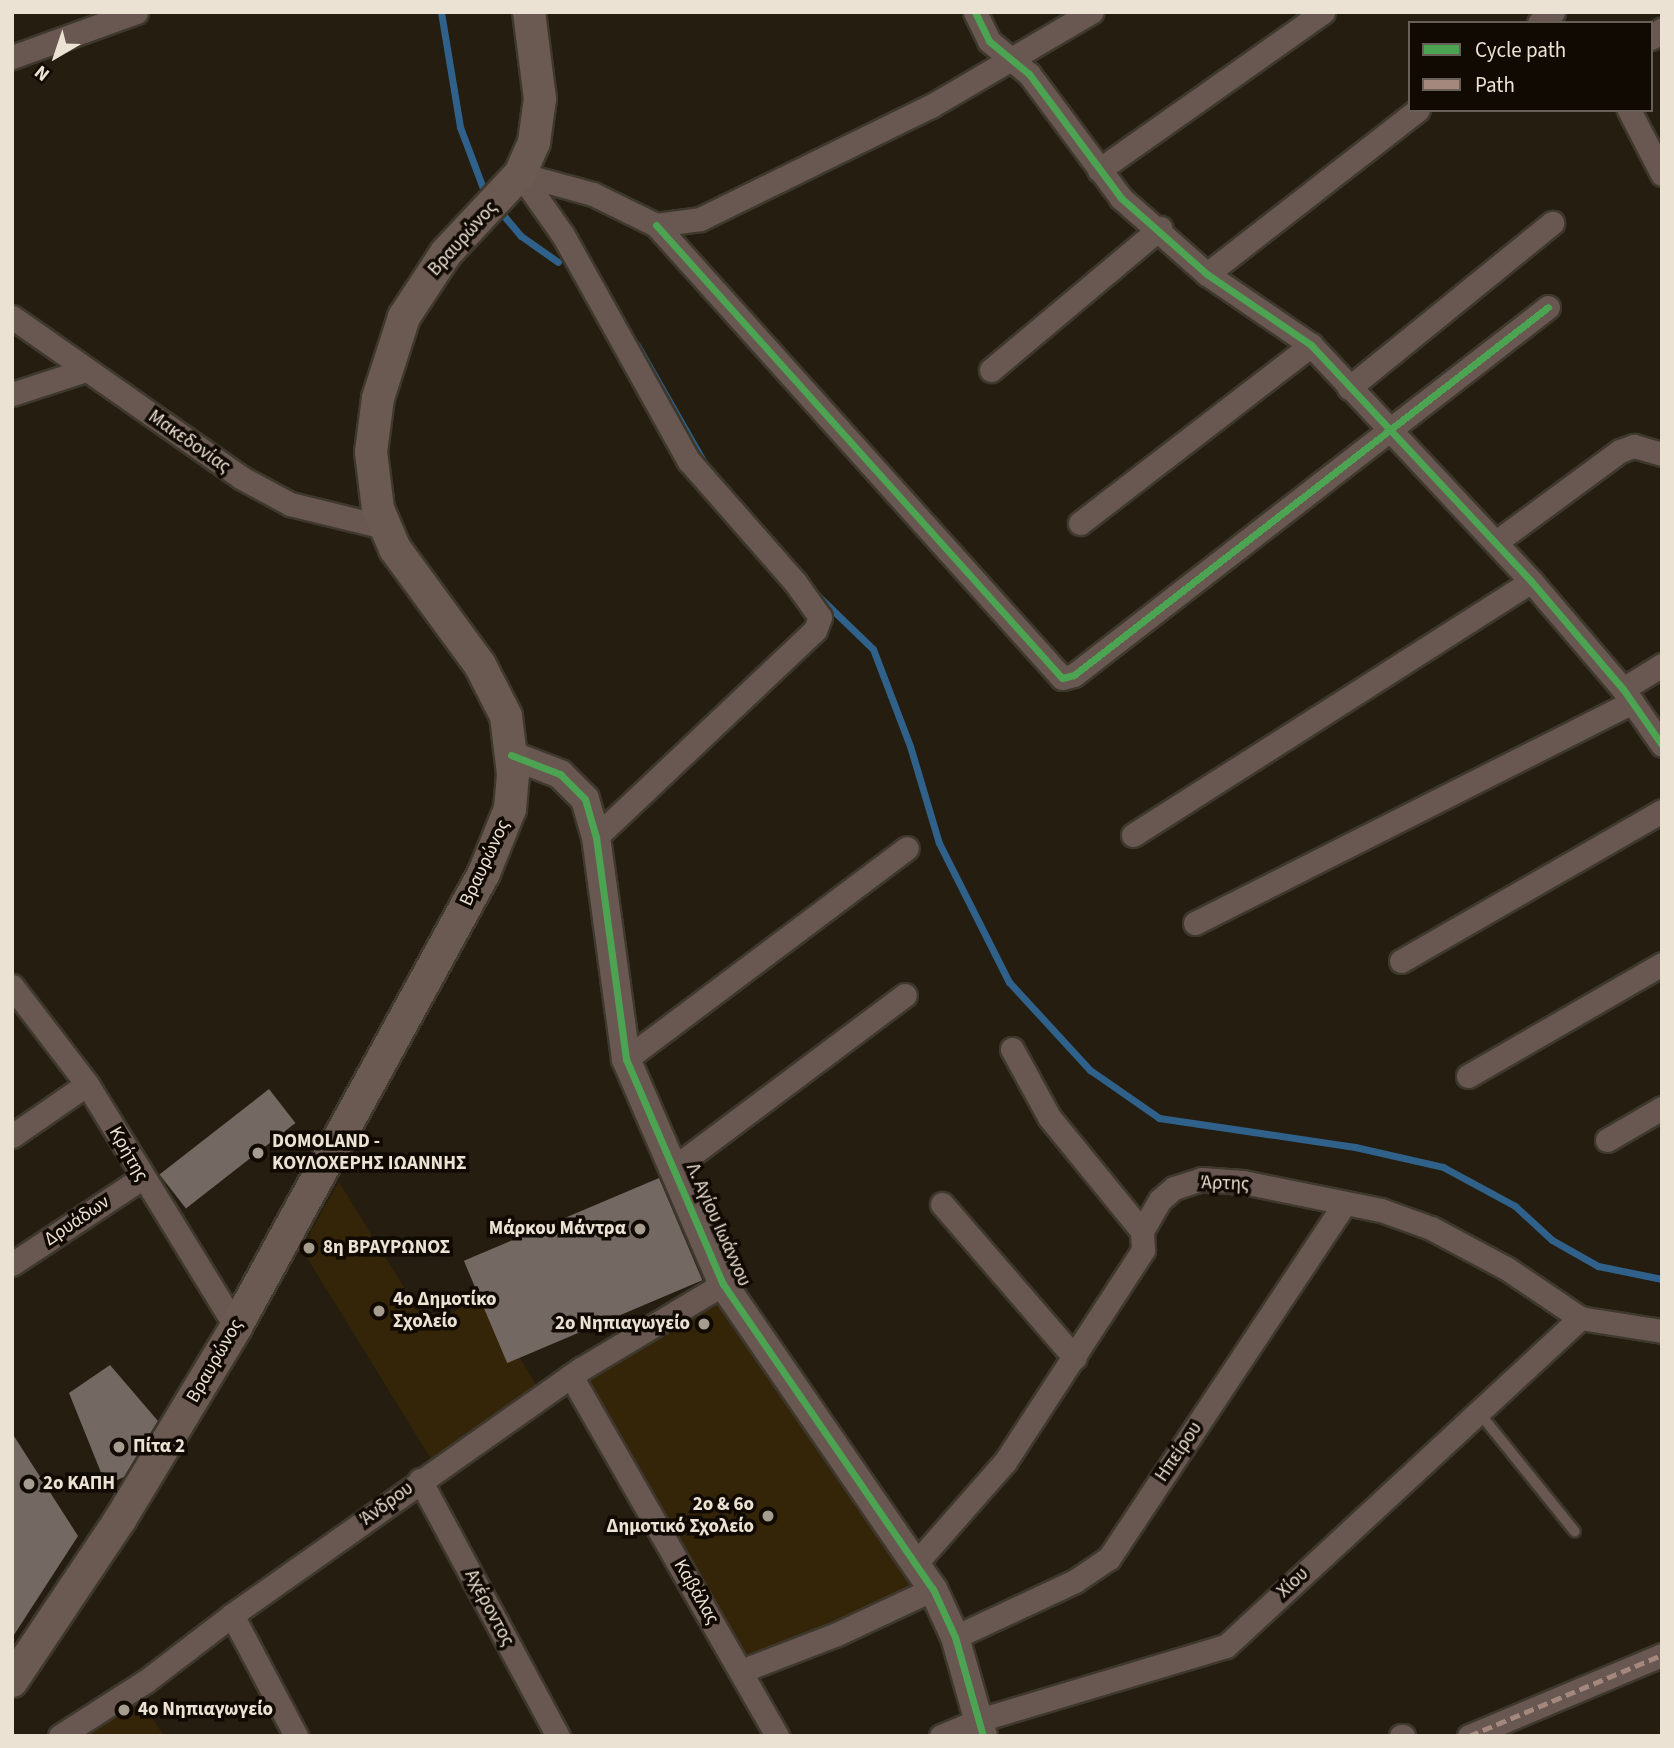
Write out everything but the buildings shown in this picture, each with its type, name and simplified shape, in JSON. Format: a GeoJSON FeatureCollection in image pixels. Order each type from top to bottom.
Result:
{"type":"FeatureCollection","features":[{"type":"Feature","properties":{"kind":"main road","name":"Βραυρώνος"},"geometry":{"type":"LineString","coordinates":[[12,1681],[121,1518],[236,1327],[484,873],[510,809],[512,755],[506,716],[480,665],[395,549],[384,527],[374,490],[371,452],[378,398],[391,347],[417,294],[477,220],[512,183],[534,142],[540,99],[529,12]]}},
{"type":"Feature","properties":{"kind":"street"},"geometry":{"type":"LineString","coordinates":[[12,57],[136,12]]}},
{"type":"Feature","properties":{"kind":"street"},"geometry":{"type":"LineString","coordinates":[[975,12],[989,41],[1029,74],[1121,198],[1160,228],[1208,274],[1311,345],[1531,581],[1627,695],[1662,746]]}},
{"type":"Feature","properties":{"kind":"street"},"geometry":{"type":"LineString","coordinates":[[656,225],[700,219],[770,188],[1013,61],[1091,12]]}},
{"type":"Feature","properties":{"kind":"street"},"geometry":{"type":"LineString","coordinates":[[1099,170],[1323,12]]}},
{"type":"Feature","properties":{"kind":"street"},"geometry":{"type":"LineString","coordinates":[[1208,274],[1415,112]]}},
{"type":"Feature","properties":{"kind":"street"},"geometry":{"type":"LineString","coordinates":[[1630,112],[1662,174]]}},
{"type":"Feature","properties":{"kind":"street"},"geometry":{"type":"LineString","coordinates":[[512,183],[593,194],[656,225],[1062,678],[1074,675],[1387,427],[1548,307]]}},
{"type":"Feature","properties":{"kind":"street"},"geometry":{"type":"LineString","coordinates":[[512,183],[563,235],[688,461],[795,582],[820,617],[815,630],[596,837]]}},
{"type":"Feature","properties":{"kind":"street"},"geometry":{"type":"LineString","coordinates":[[1349,388],[1552,223]]}},
{"type":"Feature","properties":{"kind":"street"},"geometry":{"type":"LineString","coordinates":[[991,370],[1160,228]]}},
{"type":"Feature","properties":{"kind":"street","name":"Μακεδονίας"},"geometry":{"type":"LineString","coordinates":[[12,317],[189,444],[290,504],[384,527]]}},
{"type":"Feature","properties":{"kind":"street"},"geometry":{"type":"LineString","coordinates":[[1080,523],[1311,345]]}},
{"type":"Feature","properties":{"kind":"street"},"geometry":{"type":"LineString","coordinates":[[12,394],[86,370]]}},
{"type":"Feature","properties":{"kind":"street"},"geometry":{"type":"LineString","coordinates":[[1496,542],[1619,452],[1634,446],[1662,454]]}},
{"type":"Feature","properties":{"kind":"street"},"geometry":{"type":"LineString","coordinates":[[1133,835],[1531,581]]}},
{"type":"Feature","properties":{"kind":"street"},"geometry":{"type":"LineString","coordinates":[[1195,923],[1627,695],[1662,665]]}},
{"type":"Feature","properties":{"kind":"street","name":"Λ. Αγίου Ιωάννου"},"geometry":{"type":"LineString","coordinates":[[512,755],[569,781],[585,799],[596,837],[626,1059],[723,1283],[933,1589],[956,1637],[981,1728]]}},
{"type":"Feature","properties":{"kind":"street"},"geometry":{"type":"LineString","coordinates":[[1401,961],[1662,811]]}},
{"type":"Feature","properties":{"kind":"street"},"geometry":{"type":"LineString","coordinates":[[626,1059],[907,848]]}},
{"type":"Feature","properties":{"kind":"street"},"geometry":{"type":"LineString","coordinates":[[1468,1076],[1662,964]]}},
{"type":"Feature","properties":{"kind":"street","name":"Κρήτης"},"geometry":{"type":"LineString","coordinates":[[12,986],[87,1084],[142,1178],[236,1327]]}},
{"type":"Feature","properties":{"kind":"street"},"geometry":{"type":"LineString","coordinates":[[675,1167],[905,995]]}},
{"type":"Feature","properties":{"kind":"street"},"geometry":{"type":"LineString","coordinates":[[1012,1049],[1049,1117],[1142,1231]]}},
{"type":"Feature","properties":{"kind":"street"},"geometry":{"type":"LineString","coordinates":[[12,1136],[87,1084]]}},
{"type":"Feature","properties":{"kind":"street"},"geometry":{"type":"LineString","coordinates":[[1607,1140],[1662,1108]]}},
{"type":"Feature","properties":{"kind":"street","name":"Δρυάδων"},"geometry":{"type":"LineString","coordinates":[[12,1264],[142,1178]]}},
{"type":"Feature","properties":{"kind":"street","name":"Άρτης"},"geometry":{"type":"LineString","coordinates":[[917,1562],[981,1494],[1074,1358],[1143,1250],[1142,1231],[1160,1200],[1174,1188],[1201,1179],[1244,1182],[1345,1203],[1431,1228],[1506,1268],[1580,1318],[1662,1331]]}},
{"type":"Feature","properties":{"kind":"street","name":"Ηπείρου"},"geometry":{"type":"LineString","coordinates":[[956,1637],[1075,1581],[1109,1558],[1345,1203]]}},
{"type":"Feature","properties":{"kind":"street"},"geometry":{"type":"LineString","coordinates":[[942,1204],[1074,1358]]}},
{"type":"Feature","properties":{"kind":"street","name":"Άνδρου"},"geometry":{"type":"LineString","coordinates":[[67,1734],[146,1681],[232,1615],[420,1480],[572,1376],[723,1283]]}},
{"type":"Feature","properties":{"kind":"street","name":"Χίου"},"geometry":{"type":"LineString","coordinates":[[941,1736],[981,1728],[1226,1646],[1580,1318]]}},
{"type":"Feature","properties":{"kind":"street","name":"Καβάλας"},"geometry":{"type":"LineString","coordinates":[[572,1376],[777,1736]]}},
{"type":"Feature","properties":{"kind":"street","name":"Αχέροντος"},"geometry":{"type":"LineString","coordinates":[[420,1480],[558,1736]]}},
{"type":"Feature","properties":{"kind":"street"},"geometry":{"type":"LineString","coordinates":[[741,1671],[837,1634],[933,1589]]}},
{"type":"Feature","properties":{"kind":"street"},"geometry":{"type":"LineString","coordinates":[[232,1615],[296,1736]]}},
{"type":"Feature","properties":{"kind":"street"},"geometry":{"type":"LineString","coordinates":[[1468,1736],[1662,1655]]}},
{"type":"Feature","properties":{"kind":"lane"},"geometry":{"type":"LineString","coordinates":[[1478,1410],[1575,1532]]}},
{"type":"Feature","properties":{"kind":"shaded area","name":"4ο Δημοτίκο Σχολείο"},"geometry":{"type":"Polygon","coordinates":[[[339,1182],[429,1328],[481,1294],[540,1391],[436,1467],[301,1248],[339,1182]]]}},
{"type":"Feature","properties":{"kind":"shaded area","name":"2ο & 6ο Δημοτικό Σχολείο"},"geometry":{"type":"Polygon","coordinates":[[[723,1284],[933,1589],[741,1671],[572,1376],[723,1284]]]}},
{"type":"Feature","properties":{"kind":"shaded area","name":"4ο Νηπιαγωγείο"},"geometry":{"type":"Polygon","coordinates":[[[133,1689],[164,1736],[71,1736],[133,1689]]]}},
{"type":"Feature","properties":{"kind":"waterway"},"geometry":{"type":"LineString","coordinates":[[441,12],[460,127],[486,196]]}},
{"type":"Feature","properties":{"kind":"waterway"},"geometry":{"type":"LineString","coordinates":[[499,210],[521,236],[558,262]]}},
{"type":"Feature","properties":{"kind":"waterway"},"geometry":{"type":"LineString","coordinates":[[637,345],[706,466]]}},
{"type":"Feature","properties":{"kind":"waterway"},"geometry":{"type":"LineString","coordinates":[[813,591],[873,649],[910,746],[939,843],[1009,982],[1090,1070],[1159,1118],[1355,1147],[1443,1167],[1515,1206],[1552,1240],[1598,1266],[1662,1279]]}},
{"type":"Feature","properties":{"kind":"marked path"},"geometry":{"type":"LineString","coordinates":[[1469,1736],[1662,1655]]}},
{"type":"Feature","properties":{"kind":"cycle path"},"geometry":{"type":"LineString","coordinates":[[975,12],[989,41],[1029,74],[1121,198],[1207,274],[1311,345],[1531,581],[1623,689],[1662,745]]}},
{"type":"Feature","properties":{"kind":"cycle path"},"geometry":{"type":"LineString","coordinates":[[656,225],[1062,678],[1074,675],[1548,307]]}},
{"type":"Feature","properties":{"kind":"cycle path"},"geometry":{"type":"LineString","coordinates":[[511,755],[560,774],[585,799],[596,837],[626,1059],[723,1284],[933,1589],[955,1637],[983,1736]]}},
{"type":"Feature","properties":{"kind":"place","name":"DOMOLAND - ΚΟΥΛΟΧΕΡΗΣ ΙΩΑΝΝΗΣ"},"geometry":{"type":"Point","coordinates":[258,1153]}},
{"type":"Feature","properties":{"kind":"place","name":"Μάρκου Μάντρα"},"geometry":{"type":"Point","coordinates":[640,1229]}},
{"type":"Feature","properties":{"kind":"place","name":"8η ΒΡΑΥΡΩΝΟΣ"},"geometry":{"type":"Point","coordinates":[309,1248]}},
{"type":"Feature","properties":{"kind":"place","name":"4ο Δημοτίκο Σχολείο"},"geometry":{"type":"Point","coordinates":[379,1311]}},
{"type":"Feature","properties":{"kind":"place","name":"2ο Νηπιαγωγείο"},"geometry":{"type":"Point","coordinates":[704,1324]}},
{"type":"Feature","properties":{"kind":"place","name":"Πίτα 2"},"geometry":{"type":"Point","coordinates":[119,1447]}},
{"type":"Feature","properties":{"kind":"place","name":"2ο ΚΑΠΗ"},"geometry":{"type":"Point","coordinates":[29,1484]}},
{"type":"Feature","properties":{"kind":"place","name":"2ο & 6ο Δημοτικό Σχολείο"},"geometry":{"type":"Point","coordinates":[768,1516]}},
{"type":"Feature","properties":{"kind":"place","name":"4ο Νηπιαγωγείο"},"geometry":{"type":"Point","coordinates":[124,1710]}}]}
